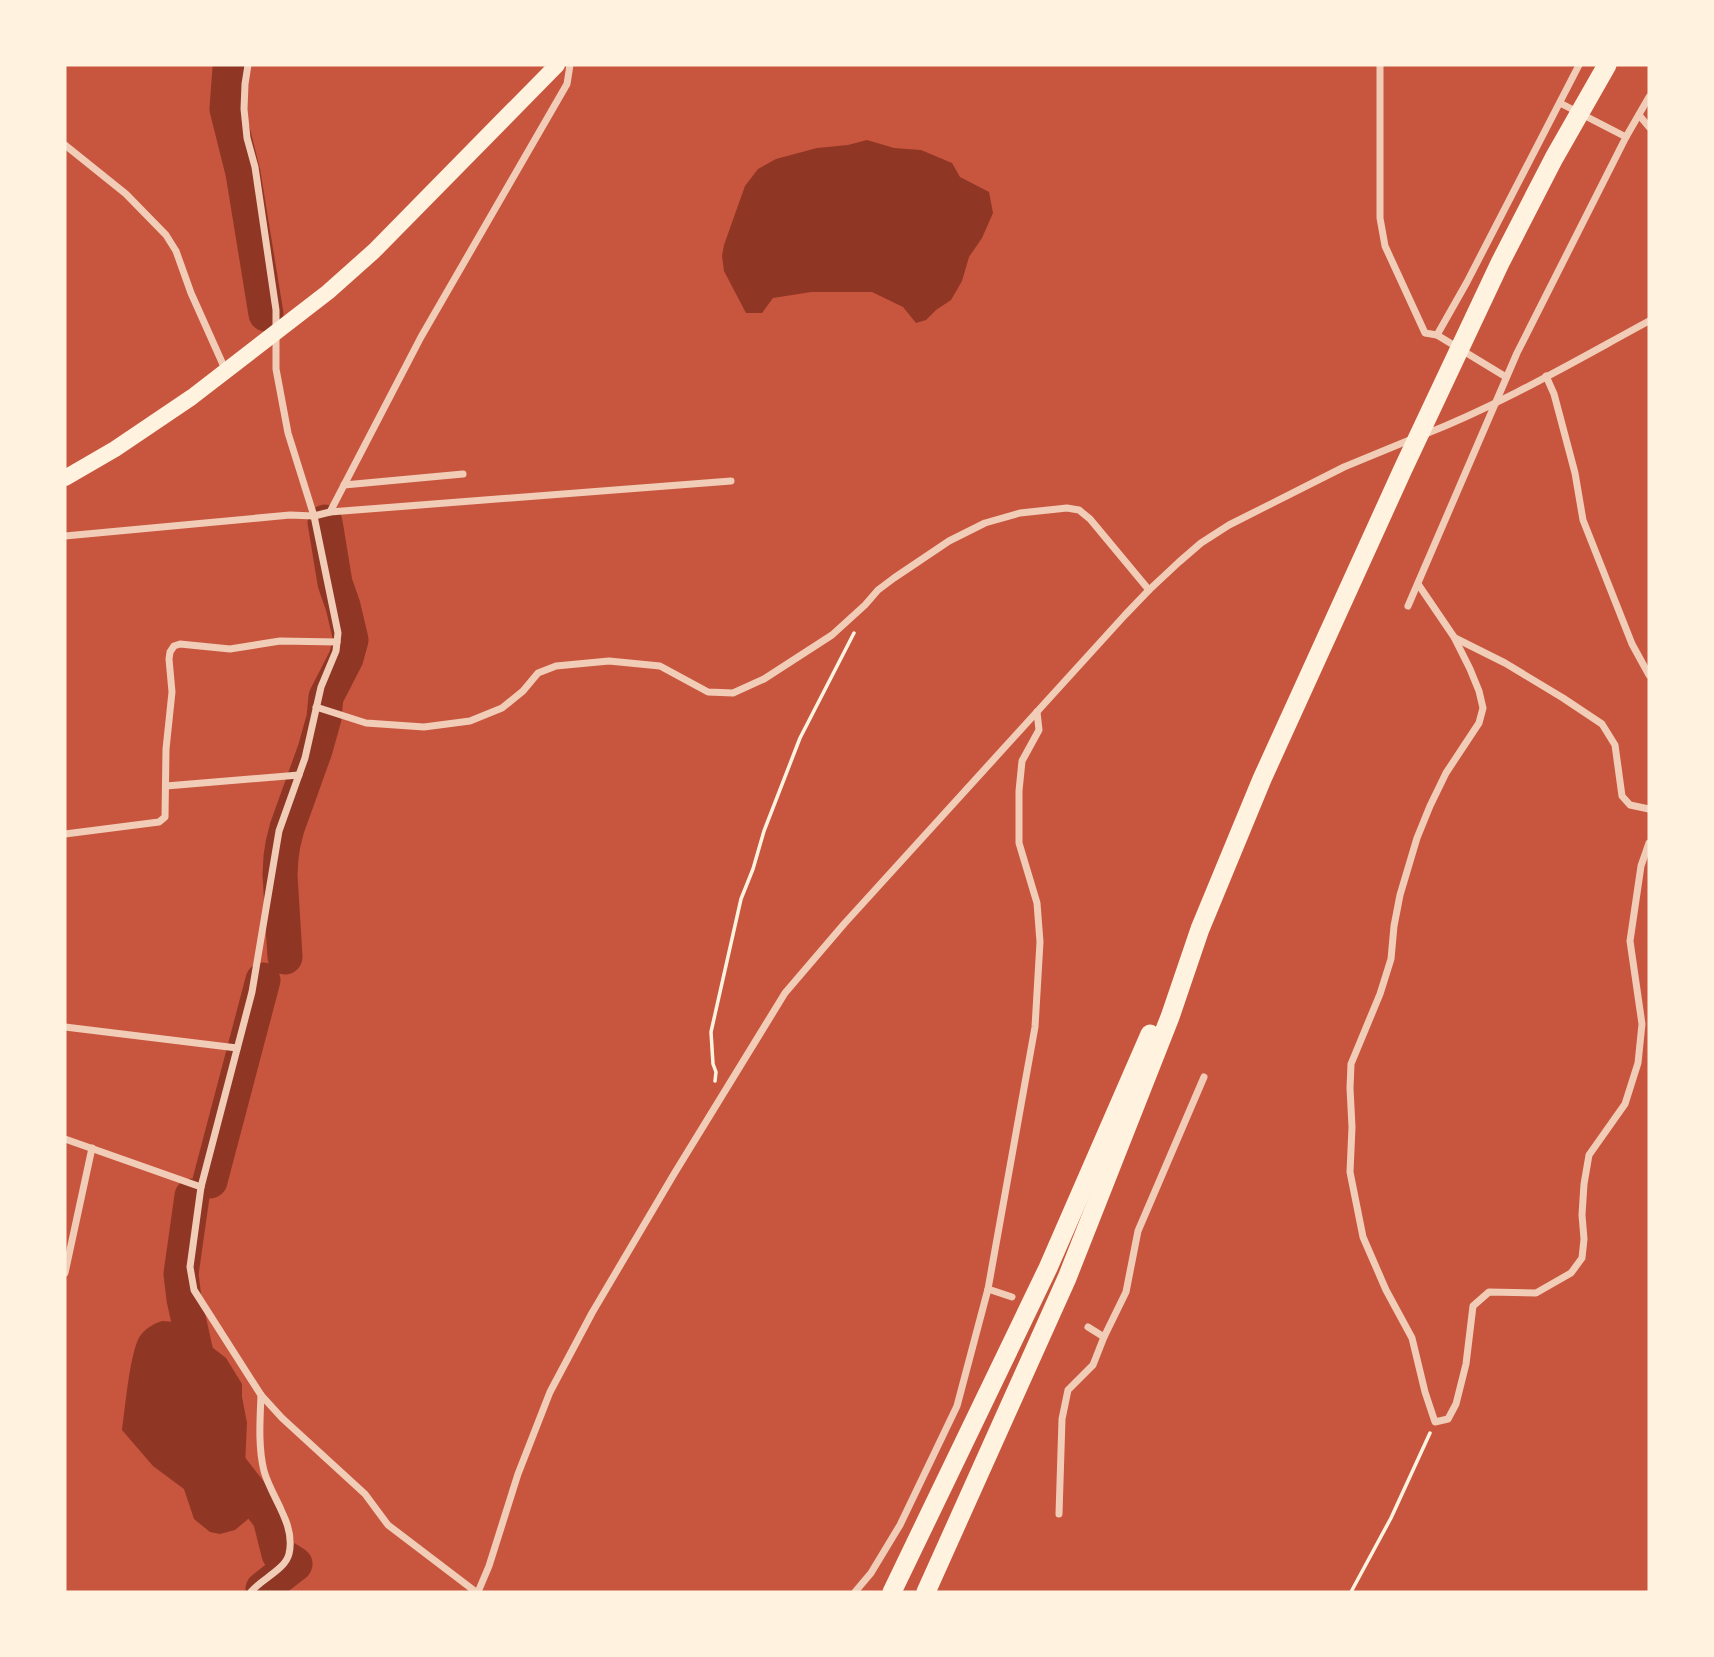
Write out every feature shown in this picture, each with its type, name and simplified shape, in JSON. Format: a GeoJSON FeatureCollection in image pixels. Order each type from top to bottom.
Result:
{"type":"FeatureCollection","features":[{"type":"Feature","properties":{"kind":"highway"},"geometry":{"type":"LineString","coordinates":[[926,1592],[1067,1278],[1165,1030],[1200,929],[1262,779],[1402,469],[1500,263],[1607,65]]}},
{"type":"Feature","properties":{"kind":"highway"},"geometry":{"type":"LineString","coordinates":[[892,1592],[1048,1268],[1159,1012],[1200,929]]}},
{"type":"Feature","properties":{"kind":"main road"},"geometry":{"type":"LineString","coordinates":[[65,478],[115,449],[192,397],[328,292],[374,251],[557,65]]}},
{"type":"Feature","properties":{"kind":"street"},"geometry":{"type":"LineString","coordinates":[[248,65],[244,109],[276,310],[276,369],[288,433],[314,516],[338,633],[336,650],[321,687],[305,758],[279,831],[252,992],[201,1187],[190,1267],[194,1290],[261,1395],[282,1418],[365,1494],[388,1525],[477,1592],[550,1392],[592,1313],[785,993],[844,924],[1149,590],[1200,543],[1229,525],[1344,467],[1467,418],[1649,321]]}},
{"type":"Feature","properties":{"kind":"street"},"geometry":{"type":"LineString","coordinates":[[330,512],[421,337],[568,84],[570,65]]}},
{"type":"Feature","properties":{"kind":"street"},"geometry":{"type":"LineString","coordinates":[[1380,65],[1380,218],[1385,246],[1425,333],[1437,335],[1506,377]]}},
{"type":"Feature","properties":{"kind":"street"},"geometry":{"type":"LineString","coordinates":[[1437,335],[1579,65]]}},
{"type":"Feature","properties":{"kind":"street"},"geometry":{"type":"LineString","coordinates":[[1408,606],[1517,353],[1626,137],[1649,97]]}},
{"type":"Feature","properties":{"kind":"street"},"geometry":{"type":"LineString","coordinates":[[1560,103],[1626,137]]}},
{"type":"Feature","properties":{"kind":"street"},"geometry":{"type":"LineString","coordinates":[[1639,115],[1649,127]]}},
{"type":"Feature","properties":{"kind":"street"},"geometry":{"type":"LineString","coordinates":[[65,145],[127,194],[166,235],[176,251],[191,293],[226,371]]}},
{"type":"Feature","properties":{"kind":"street"},"geometry":{"type":"LineString","coordinates":[[1546,376],[1554,394],[1575,473],[1583,520],[1632,644],[1649,675]]}},
{"type":"Feature","properties":{"kind":"street"},"geometry":{"type":"LineString","coordinates":[[344,485],[463,474]]}},
{"type":"Feature","properties":{"kind":"street"},"geometry":{"type":"LineString","coordinates":[[65,536],[314,516],[330,512],[731,481]]}},
{"type":"Feature","properties":{"kind":"street"},"geometry":{"type":"LineString","coordinates":[[316,707],[366,723],[424,727],[470,721],[502,708],[523,691],[538,673],[556,666],[609,661],[660,666],[708,692],[733,694],[764,679],[832,635],[878,590],[949,541],[985,523],[1020,513],[1067,508],[1079,510],[1090,519],[1149,590]]}},
{"type":"Feature","properties":{"kind":"street"},"geometry":{"type":"LineString","coordinates":[[1418,584],[1454,637],[1479,691],[1483,708],[1479,723],[1446,773],[1430,806],[1400,895],[1391,959],[1352,1064],[1350,1172],[1363,1237],[1386,1290],[1412,1338],[1435,1422],[1448,1419],[1456,1404],[1466,1364],[1474,1306],[1489,1292],[1536,1293],[1571,1273],[1582,1258],[1584,1184],[1590,1155],[1625,1104],[1638,1063],[1642,1024],[1630,941],[1641,866],[1649,843]]}},
{"type":"Feature","properties":{"kind":"street"},"geometry":{"type":"LineString","coordinates":[[1454,637],[1505,663],[1602,724],[1615,745],[1622,796],[1630,805],[1649,809]]}},
{"type":"Feature","properties":{"kind":"street"},"geometry":{"type":"LineString","coordinates":[[65,834],[159,822],[165,817],[166,749],[172,692],[169,659],[174,646],[180,644],[230,649],[280,641],[337,642]]}},
{"type":"Feature","properties":{"kind":"street"},"geometry":{"type":"LineString","coordinates":[[855,1592],[871,1573],[900,1525],[957,1406],[988,1289],[1035,1027],[1040,942],[1037,903],[1019,843],[1019,791],[1023,761],[1039,730],[1037,712]]}},
{"type":"Feature","properties":{"kind":"street"},"geometry":{"type":"LineString","coordinates":[[166,786],[299,775]]}},
{"type":"Feature","properties":{"kind":"street"},"geometry":{"type":"LineString","coordinates":[[65,1027],[237,1048]]}},
{"type":"Feature","properties":{"kind":"street"},"geometry":{"type":"LineString","coordinates":[[1059,1514],[1062,1419],[1068,1390],[1093,1365],[1126,1292],[1138,1231],[1205,1077]]}},
{"type":"Feature","properties":{"kind":"street"},"geometry":{"type":"LineString","coordinates":[[65,1139],[201,1187]]}},
{"type":"Feature","properties":{"kind":"street"},"geometry":{"type":"LineString","coordinates":[[65,1273],[92,1148]]}},
{"type":"Feature","properties":{"kind":"street"},"geometry":{"type":"LineString","coordinates":[[988,1289],[1012,1297]]}},
{"type":"Feature","properties":{"kind":"street"},"geometry":{"type":"LineString","coordinates":[[1088,1327],[1104,1337]]}},
{"type":"Feature","properties":{"kind":"street"},"geometry":{"type":"LineString","coordinates":[[251,1592],[263,1579],[282,1567],[289,1555],[285,1518],[265,1473],[260,1448],[261,1395]]}},
{"type":"Feature","properties":{"kind":"path"},"geometry":{"type":"LineString","coordinates":[[712,1112],[716,1072],[711,1032],[741,899],[800,738],[851,639],[865,605]]}},
{"type":"Feature","properties":{"kind":"path"},"geometry":{"type":"LineString","coordinates":[[1351,1592],[1391,1518],[1435,1422]]}},
{"type":"Feature","properties":{"kind":"shaded area"},"geometry":{"type":"Polygon","coordinates":[[[867,140],[894,148],[921,150],[952,163],[960,177],[989,192],[993,213],[982,238],[969,257],[962,281],[951,300],[926,320],[916,323],[903,307],[872,292],[811,292],[773,298],[762,313],[746,313],[724,271],[722,256],[745,186],[758,169],[776,159],[817,148],[867,140]]]}},
{"type":"Feature","properties":{"kind":"shaded area"},"geometry":{"type":"Polygon","coordinates":[[[162,1321],[176,1322],[226,1358],[242,1384],[247,1423],[245,1465],[247,1482],[254,1498],[254,1511],[235,1530],[220,1534],[210,1532],[194,1519],[184,1489],[153,1466],[122,1430],[136,1344],[145,1331],[162,1321]]]}},
{"type":"Feature","properties":{"kind":"waterway"},"geometry":{"type":"LineString","coordinates":[[230,68],[227,109],[243,173],[266,314]]}},
{"type":"Feature","properties":{"kind":"waterway"},"geometry":{"type":"LineString","coordinates":[[285,957],[280,875],[283,844],[315,750],[324,718],[326,697],[346,658],[351,640],[335,583],[325,522]]}},
{"type":"Feature","properties":{"kind":"waterway"},"geometry":{"type":"LineString","coordinates":[[210,1181],[263,980]]}},
{"type":"Feature","properties":{"kind":"waterway"},"geometry":{"type":"LineString","coordinates":[[192,1196],[181,1274],[201,1376]]}},
{"type":"Feature","properties":{"kind":"waterway"},"geometry":{"type":"LineString","coordinates":[[224,1459],[270,1518],[279,1554],[295,1564],[263,1589]]}}]}
